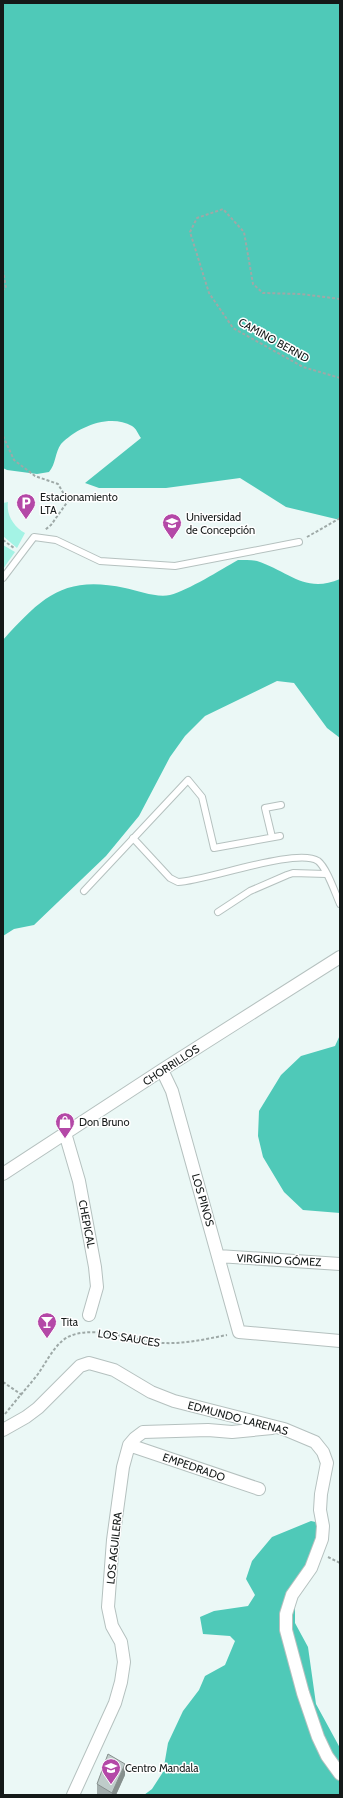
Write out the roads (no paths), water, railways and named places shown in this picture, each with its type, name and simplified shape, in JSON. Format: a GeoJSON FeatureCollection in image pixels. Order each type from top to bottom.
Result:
{"type":"FeatureCollection","features":[{"type":"Feature","properties":{"kind":"street","name":"CHORRILLOS"},"geometry":{"type":"LineString","coordinates":[[3,1174],[162,1070],[340,957]]}},
{"type":"Feature","properties":{"kind":"street","name":"LOS PINOS"},"geometry":{"type":"LineString","coordinates":[[162,1070],[172,1091],[239,1332],[340,1341]]}},
{"type":"Feature","properties":{"kind":"street","name":"CHEPICAL"},"geometry":{"type":"LineString","coordinates":[[65,1133],[78,1181],[95,1267],[97,1287],[89,1315]]}},
{"type":"Feature","properties":{"kind":"street","name":"VIRGINIO GÓMEZ"},"geometry":{"type":"LineString","coordinates":[[218,1256],[340,1264]]}},
{"type":"Feature","properties":{"kind":"street","name":"EDMUNDO LARENAS"},"geometry":{"type":"LineString","coordinates":[[3,1430],[26,1417],[38,1408],[80,1366],[89,1363],[114,1370],[151,1392],[174,1401],[278,1427],[315,1442],[323,1452],[327,1463],[321,1494],[320,1510],[323,1526],[322,1539],[311,1568],[292,1595],[286,1614],[286,1630],[312,1721],[327,1756],[340,1774]]}},
{"type":"Feature","properties":{"kind":"street"},"geometry":{"type":"LineString","coordinates":[[130,1445],[135,1438],[143,1432],[193,1430],[232,1432],[278,1427]]}},
{"type":"Feature","properties":{"kind":"street","name":"EMPEDRADO"},"geometry":{"type":"LineString","coordinates":[[130,1445],[259,1489]]}},
{"type":"Feature","properties":{"kind":"street","name":"LOS AGUILERA"},"geometry":{"type":"LineString","coordinates":[[73,1795],[115,1703],[122,1675],[124,1662],[121,1642],[112,1626],[108,1607],[113,1540],[123,1467],[130,1445]]}},
{"type":"Feature","properties":{"kind":"street"},"geometry":{"type":"LineString","coordinates":[[327,1756],[340,1764]]}},
{"type":"Feature","properties":{"kind":"lane"},"geometry":{"type":"LineString","coordinates":[[3,578],[34,537],[56,540],[100,561],[175,566],[299,542]]}},
{"type":"Feature","properties":{"kind":"lane"},"geometry":{"type":"LineString","coordinates":[[84,890],[188,780],[202,797],[214,848],[280,836]]}},
{"type":"Feature","properties":{"kind":"lane"},"geometry":{"type":"LineString","coordinates":[[272,837],[265,808],[281,805]]}},
{"type":"Feature","properties":{"kind":"lane"},"geometry":{"type":"LineString","coordinates":[[133,838],[170,878],[178,882],[291,858],[308,857],[316,860],[323,867],[340,904]]}},
{"type":"Feature","properties":{"kind":"lane"},"geometry":{"type":"LineString","coordinates":[[218,912],[250,891],[287,875],[293,873],[326,874]]}},
{"type":"Feature","properties":{"kind":"place","name":"Estacionamiento LTA"},"geometry":{"type":"Point","coordinates":[26,520]}},
{"type":"Feature","properties":{"kind":"place","name":"Universidad de Concepción"},"geometry":{"type":"Point","coordinates":[172,540]}},
{"type":"Feature","properties":{"kind":"place","name":"Don Bruno"},"geometry":{"type":"Point","coordinates":[65,1139]}},
{"type":"Feature","properties":{"kind":"place","name":"Tita"},"geometry":{"type":"Point","coordinates":[47,1339]}},
{"type":"Feature","properties":{"kind":"place","name":"Centro Mandala"},"geometry":{"type":"Point","coordinates":[111,1785]}}]}
